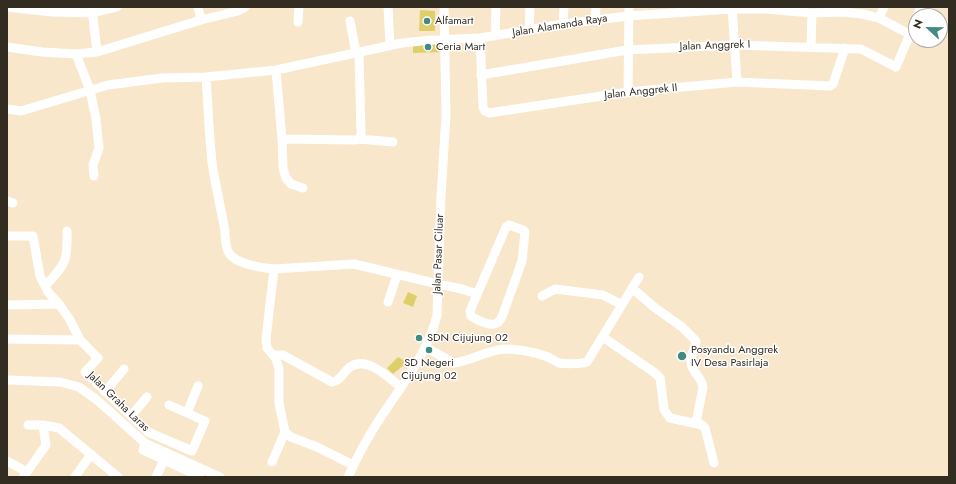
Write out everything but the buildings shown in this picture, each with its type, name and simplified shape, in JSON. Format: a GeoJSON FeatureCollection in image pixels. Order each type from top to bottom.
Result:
{"type":"FeatureCollection","features":[{"type":"Feature","properties":{"kind":"street"},"geometry":{"type":"LineString","coordinates":[[9,7],[52,12],[117,7]]}},
{"type":"Feature","properties":{"kind":"street"},"geometry":{"type":"LineString","coordinates":[[198,7],[201,20]]}},
{"type":"Feature","properties":{"kind":"street"},"geometry":{"type":"LineString","coordinates":[[298,22],[299,7]]}},
{"type":"Feature","properties":{"kind":"street"},"geometry":{"type":"LineString","coordinates":[[388,7],[390,45]]}},
{"type":"Feature","properties":{"kind":"street","name":"Jalan Pasar Ciluar"},"geometry":{"type":"LineString","coordinates":[[348,477],[371,433],[401,387],[425,346],[434,327],[437,315],[446,116],[444,7]]}},
{"type":"Feature","properties":{"kind":"street"},"geometry":{"type":"LineString","coordinates":[[495,36],[496,7]]}},
{"type":"Feature","properties":{"kind":"street"},"geometry":{"type":"LineString","coordinates":[[529,30],[530,7]]}},
{"type":"Feature","properties":{"kind":"street"},"geometry":{"type":"LineString","coordinates":[[563,24],[564,7]]}},
{"type":"Feature","properties":{"kind":"street"},"geometry":{"type":"LineString","coordinates":[[595,20],[596,7]]}},
{"type":"Feature","properties":{"kind":"street"},"geometry":{"type":"LineString","coordinates":[[879,18],[884,7]]}},
{"type":"Feature","properties":{"kind":"street"},"geometry":{"type":"LineString","coordinates":[[7,47],[42,52],[76,54],[97,52],[240,8]]}},
{"type":"Feature","properties":{"kind":"street"},"geometry":{"type":"LineString","coordinates":[[732,8],[737,82]]}},
{"type":"Feature","properties":{"kind":"street","name":"Jalan Alamanda Raya"},"geometry":{"type":"LineString","coordinates":[[7,109],[21,111],[108,85],[162,78],[206,77],[276,70],[390,45],[431,40],[495,36],[595,20],[628,11],[732,8],[808,10],[844,9],[879,18],[908,33]]}},
{"type":"Feature","properties":{"kind":"street"},"geometry":{"type":"LineString","coordinates":[[92,10],[97,52]]}},
{"type":"Feature","properties":{"kind":"street"},"geometry":{"type":"LineString","coordinates":[[808,10],[811,47]]}},
{"type":"Feature","properties":{"kind":"street"},"geometry":{"type":"LineString","coordinates":[[628,11],[628,92]]}},
{"type":"Feature","properties":{"kind":"street"},"geometry":{"type":"LineString","coordinates":[[350,20],[358,52],[361,134],[359,139]]}},
{"type":"Feature","properties":{"kind":"street","name":"Jalan Anggrek II"},"geometry":{"type":"LineString","coordinates":[[480,38],[483,107],[485,111],[489,113],[628,92],[737,82],[830,86],[833,84],[845,48]]}},
{"type":"Feature","properties":{"kind":"street","name":"Jalan Anggrek I"},"geometry":{"type":"LineString","coordinates":[[481,75],[627,50],[734,45],[861,49],[896,67],[908,41]]}},
{"type":"Feature","properties":{"kind":"street"},"geometry":{"type":"LineString","coordinates":[[76,54],[90,90],[96,119],[98,151],[93,165],[94,176]]}},
{"type":"Feature","properties":{"kind":"street"},"geometry":{"type":"LineString","coordinates":[[276,70],[283,168],[286,178],[291,184],[303,188]]}},
{"type":"Feature","properties":{"kind":"street"},"geometry":{"type":"LineString","coordinates":[[206,77],[212,161],[217,195],[225,227],[228,252],[232,257],[262,268],[274,269],[354,264],[397,275],[462,288],[477,294]]}},
{"type":"Feature","properties":{"kind":"street"},"geometry":{"type":"LineString","coordinates":[[282,139],[359,139],[393,142]]}},
{"type":"Feature","properties":{"kind":"street"},"geometry":{"type":"LineString","coordinates":[[510,225],[525,231],[522,260],[499,322],[493,324],[471,316],[470,311],[477,294],[507,226],[510,225]]}},
{"type":"Feature","properties":{"kind":"street"},"geometry":{"type":"LineString","coordinates":[[46,285],[65,262],[68,251],[66,231]]}},
{"type":"Feature","properties":{"kind":"street"},"geometry":{"type":"LineString","coordinates":[[7,246],[7,236],[32,236],[40,276],[46,285],[48,292],[59,304],[70,320],[80,340],[7,339]]}},
{"type":"Feature","properties":{"kind":"street"},"geometry":{"type":"LineString","coordinates":[[272,462],[285,432],[279,403],[279,369],[273,355],[267,348],[266,339],[274,269]]}},
{"type":"Feature","properties":{"kind":"street"},"geometry":{"type":"LineString","coordinates":[[388,302],[397,275]]}},
{"type":"Feature","properties":{"kind":"street"},"geometry":{"type":"LineString","coordinates":[[425,346],[454,363],[505,349],[547,356],[559,363],[581,364],[587,362],[639,277]]}},
{"type":"Feature","properties":{"kind":"street"},"geometry":{"type":"LineString","coordinates":[[632,288],[659,311],[682,327],[696,341],[691,359],[692,367],[702,382],[703,387],[696,424]]}},
{"type":"Feature","properties":{"kind":"street"},"geometry":{"type":"LineString","coordinates":[[542,296],[556,289],[603,295],[622,305]]}},
{"type":"Feature","properties":{"kind":"street"},"geometry":{"type":"LineString","coordinates":[[7,305],[59,304]]}},
{"type":"Feature","properties":{"kind":"street"},"geometry":{"type":"LineString","coordinates":[[603,337],[656,373],[660,378],[666,415],[670,418],[702,425],[706,428],[714,463]]}},
{"type":"Feature","properties":{"kind":"street","name":"Jalan Graha Laras"},"geometry":{"type":"LineString","coordinates":[[80,340],[98,358],[85,372],[105,392],[148,432],[192,451],[205,421],[169,405]]}},
{"type":"Feature","properties":{"kind":"street"},"geometry":{"type":"LineString","coordinates":[[273,355],[283,355],[332,382],[337,381],[350,366],[365,364],[372,366],[401,387]]}},
{"type":"Feature","properties":{"kind":"street"},"geometry":{"type":"LineString","coordinates":[[105,392],[124,369]]}},
{"type":"Feature","properties":{"kind":"street","name":"Jalan Graha Laras"},"geometry":{"type":"LineString","coordinates":[[7,380],[60,382],[79,387],[97,400],[145,443],[220,477]]}},
{"type":"Feature","properties":{"kind":"street"},"geometry":{"type":"LineString","coordinates":[[187,413],[198,386]]}},
{"type":"Feature","properties":{"kind":"street"},"geometry":{"type":"LineString","coordinates":[[131,416],[147,397]]}},
{"type":"Feature","properties":{"kind":"street"},"geometry":{"type":"LineString","coordinates":[[28,425],[59,428],[118,477]]}},
{"type":"Feature","properties":{"kind":"street"},"geometry":{"type":"LineString","coordinates":[[42,426],[46,445]]}},
{"type":"Feature","properties":{"kind":"street"},"geometry":{"type":"LineString","coordinates":[[7,461],[25,475],[59,428]]}},
{"type":"Feature","properties":{"kind":"street"},"geometry":{"type":"LineString","coordinates":[[285,432],[291,437],[353,465]]}},
{"type":"Feature","properties":{"kind":"street"},"geometry":{"type":"LineString","coordinates":[[145,443],[143,450],[196,476]]}},
{"type":"Feature","properties":{"kind":"street"},"geometry":{"type":"LineString","coordinates":[[75,477],[91,454]]}},
{"type":"Feature","properties":{"kind":"street"},"geometry":{"type":"LineString","coordinates":[[156,477],[164,460]]}},
{"type":"Feature","properties":{"kind":"place","name":"Alfamart"},"geometry":{"type":"Point","coordinates":[427,21]}},
{"type":"Feature","properties":{"kind":"place","name":"Ceria Mart"},"geometry":{"type":"Point","coordinates":[428,47]}},
{"type":"Feature","properties":{"kind":"place","name":"SDN Cijujung 02"},"geometry":{"type":"Point","coordinates":[419,338]}},
{"type":"Feature","properties":{"kind":"place","name":"SD Negeri Cijujung 02"},"geometry":{"type":"Point","coordinates":[429,350]}},
{"type":"Feature","properties":{"kind":"place","name":"Posyandu Anggrek IV Desa Pasirlaja"},"geometry":{"type":"Point","coordinates":[682,356]}}]}
